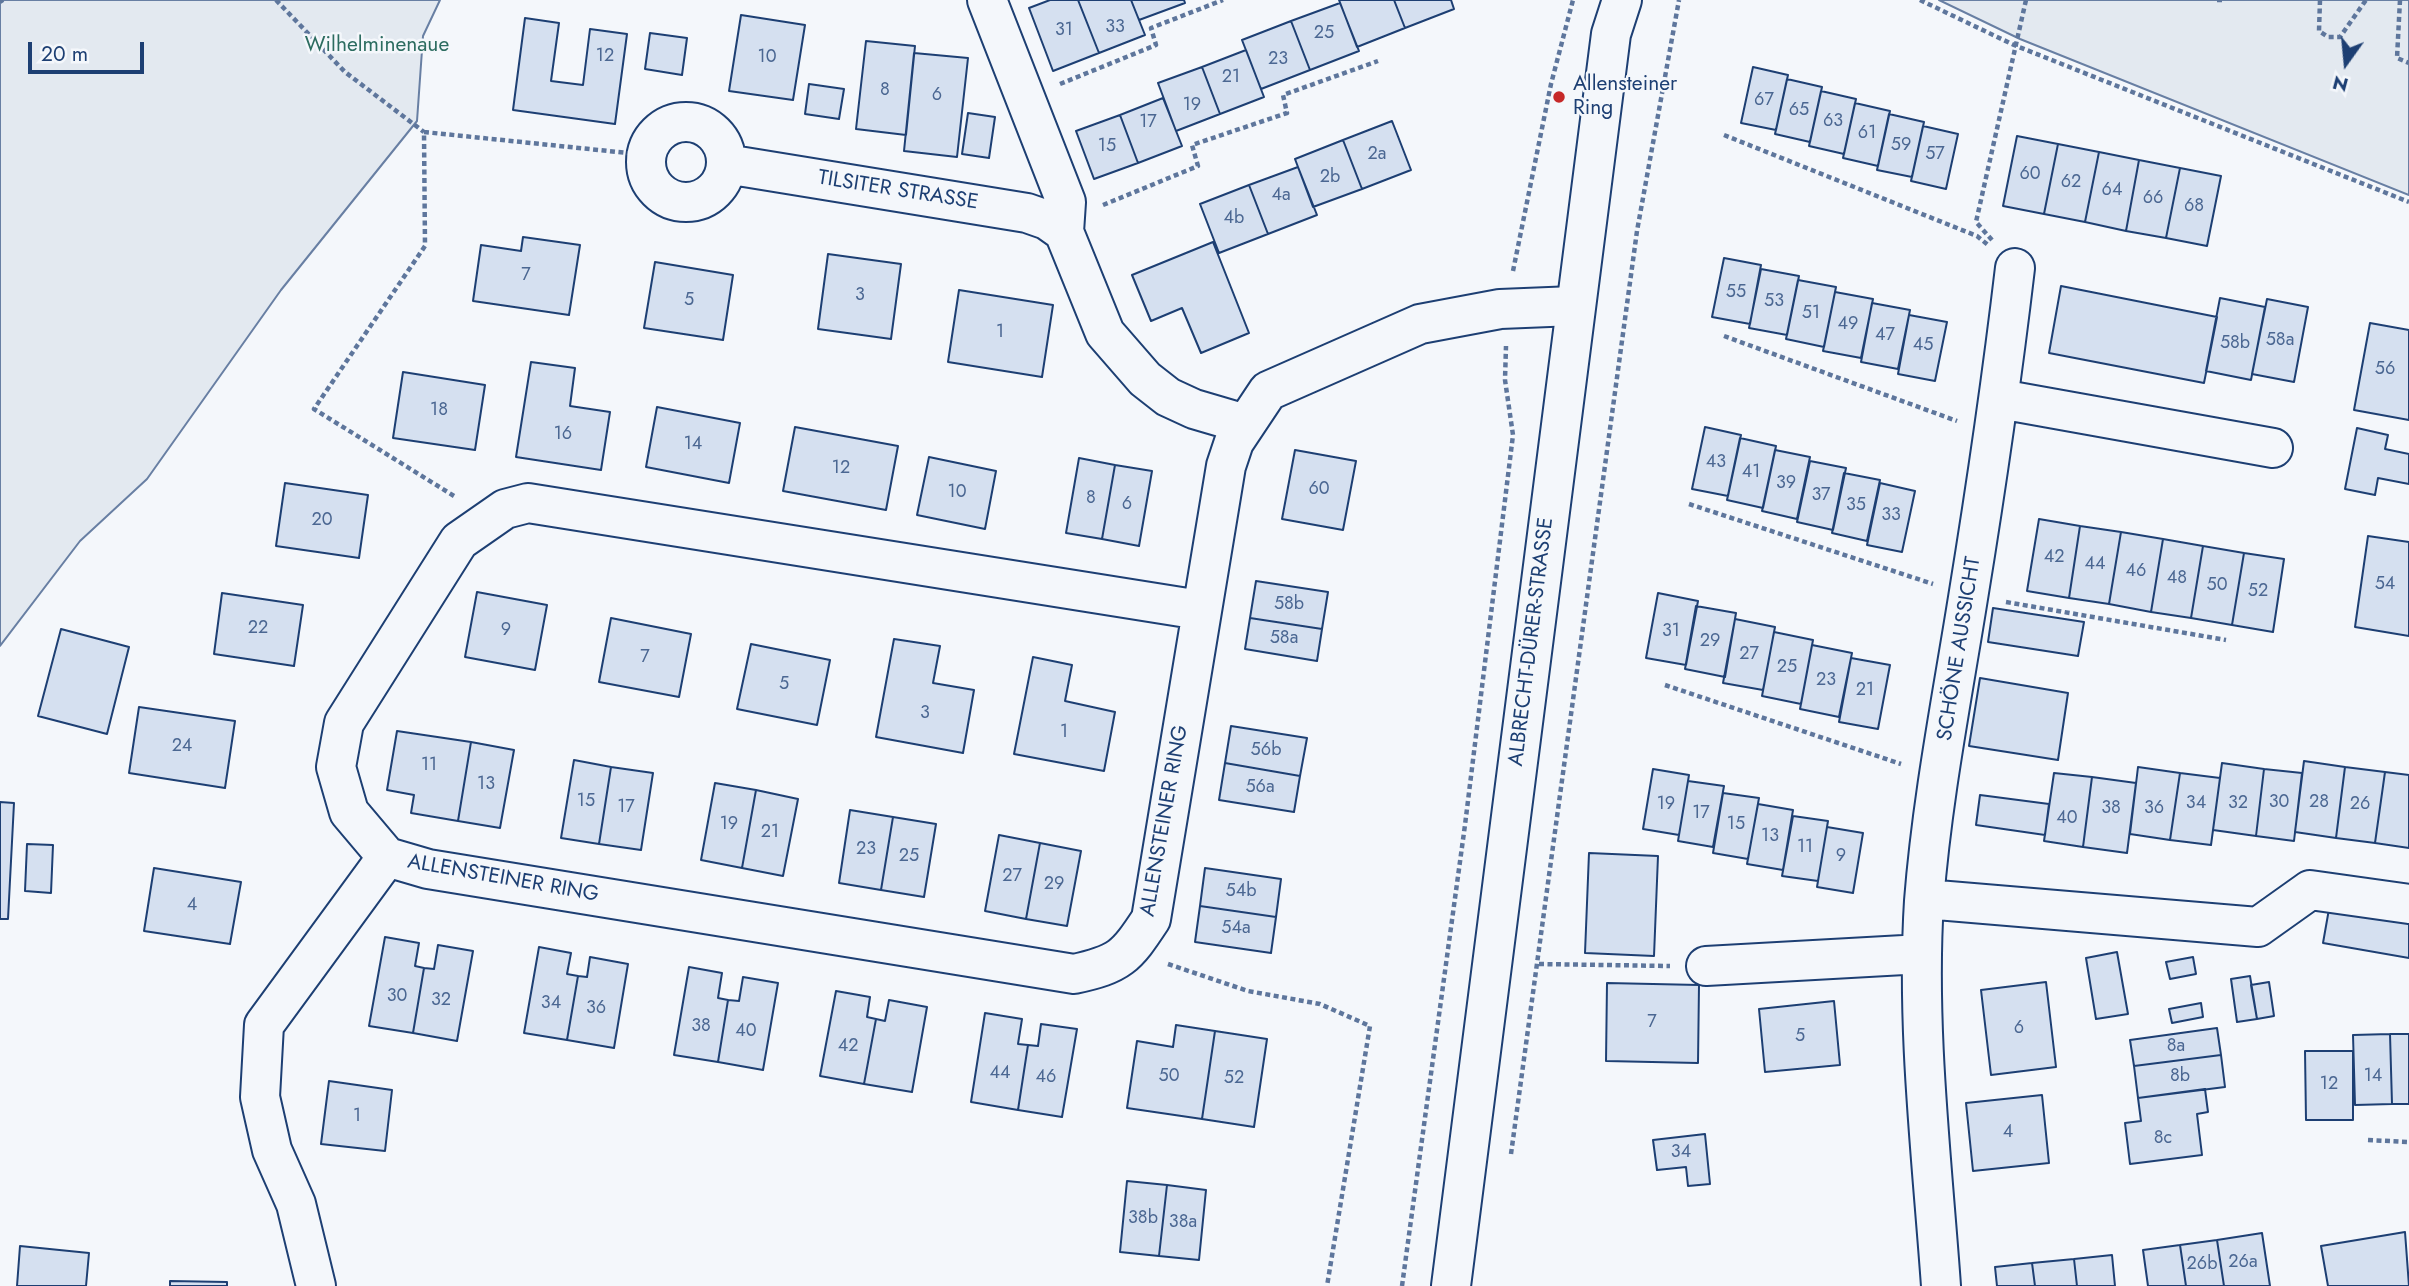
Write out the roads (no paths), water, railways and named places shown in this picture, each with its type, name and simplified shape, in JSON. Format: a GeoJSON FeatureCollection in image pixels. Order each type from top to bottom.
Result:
{"type":"FeatureCollection","features":[{"type":"Feature","properties":{"kind":"street"},"geometry":{"type":"LineString","coordinates":[[987,0],[1066,202],[1065,226],[1105,333],[1145,379],[1176,401],[1245,424]]}},
{"type":"Feature","properties":{"kind":"street","name":"ALBRECHT-DÜRER-STRASSE"},"geometry":{"type":"LineString","coordinates":[[1451,1286],[1574,306],[1611,34],[1622,0]]}},
{"type":"Feature","properties":{"kind":"street"},"geometry":{"type":"LineString","coordinates":[[686,122],[704,126],[716,135],[725,150],[726,164],[716,189],[702,199],[684,202],[666,197],[653,185],[647,171],[647,155],[652,142],[661,131],[686,122]]}},
{"type":"Feature","properties":{"kind":"street","name":"TILSITER STRASSE"},"geometry":{"type":"LineString","coordinates":[[726,164],[1027,213],[1065,226]]}},
{"type":"Feature","properties":{"kind":"street","name":"SCHÖNE AUSSICHT"},"geometry":{"type":"LineString","coordinates":[[1941,1286],[1928,1101],[1922,954],[1924,899],[1938,776],[1997,417],[2015,268]]}},
{"type":"Feature","properties":{"kind":"street","name":"ALLENSTEINER RING"},"geometry":{"type":"LineString","coordinates":[[1200,610],[528,503],[505,509],[459,541],[344,723],[336,767],[349,812],[387,857],[428,869],[1074,974],[1106,967],[1130,951],[1151,919],[1200,610],[1226,466],[1234,442],[1268,391],[1420,324],[1500,309],[1574,306]]}},
{"type":"Feature","properties":{"kind":"street"},"geometry":{"type":"LineString","coordinates":[[1997,417],[2273,448]]}},
{"type":"Feature","properties":{"kind":"street"},"geometry":{"type":"LineString","coordinates":[[316,1286],[296,1204],[272,1150],[260,1097],[264,1025],[387,857]]}},
{"type":"Feature","properties":{"kind":"street"},"geometry":{"type":"LineString","coordinates":[[1924,899],[2258,927],[2309,890],[2409,904]]}},
{"type":"Feature","properties":{"kind":"street"},"geometry":{"type":"LineString","coordinates":[[1706,966],[1922,954]]}},
{"type":"Feature","properties":{"kind":"place","name":"Allensteiner Ring"},"geometry":{"type":"Point","coordinates":[1559,97]}},
{"type":"Feature","properties":{"kind":"park label","name":"Wilhelminenaue"},"geometry":{"type":"Point","coordinates":[377,46]}}]}
